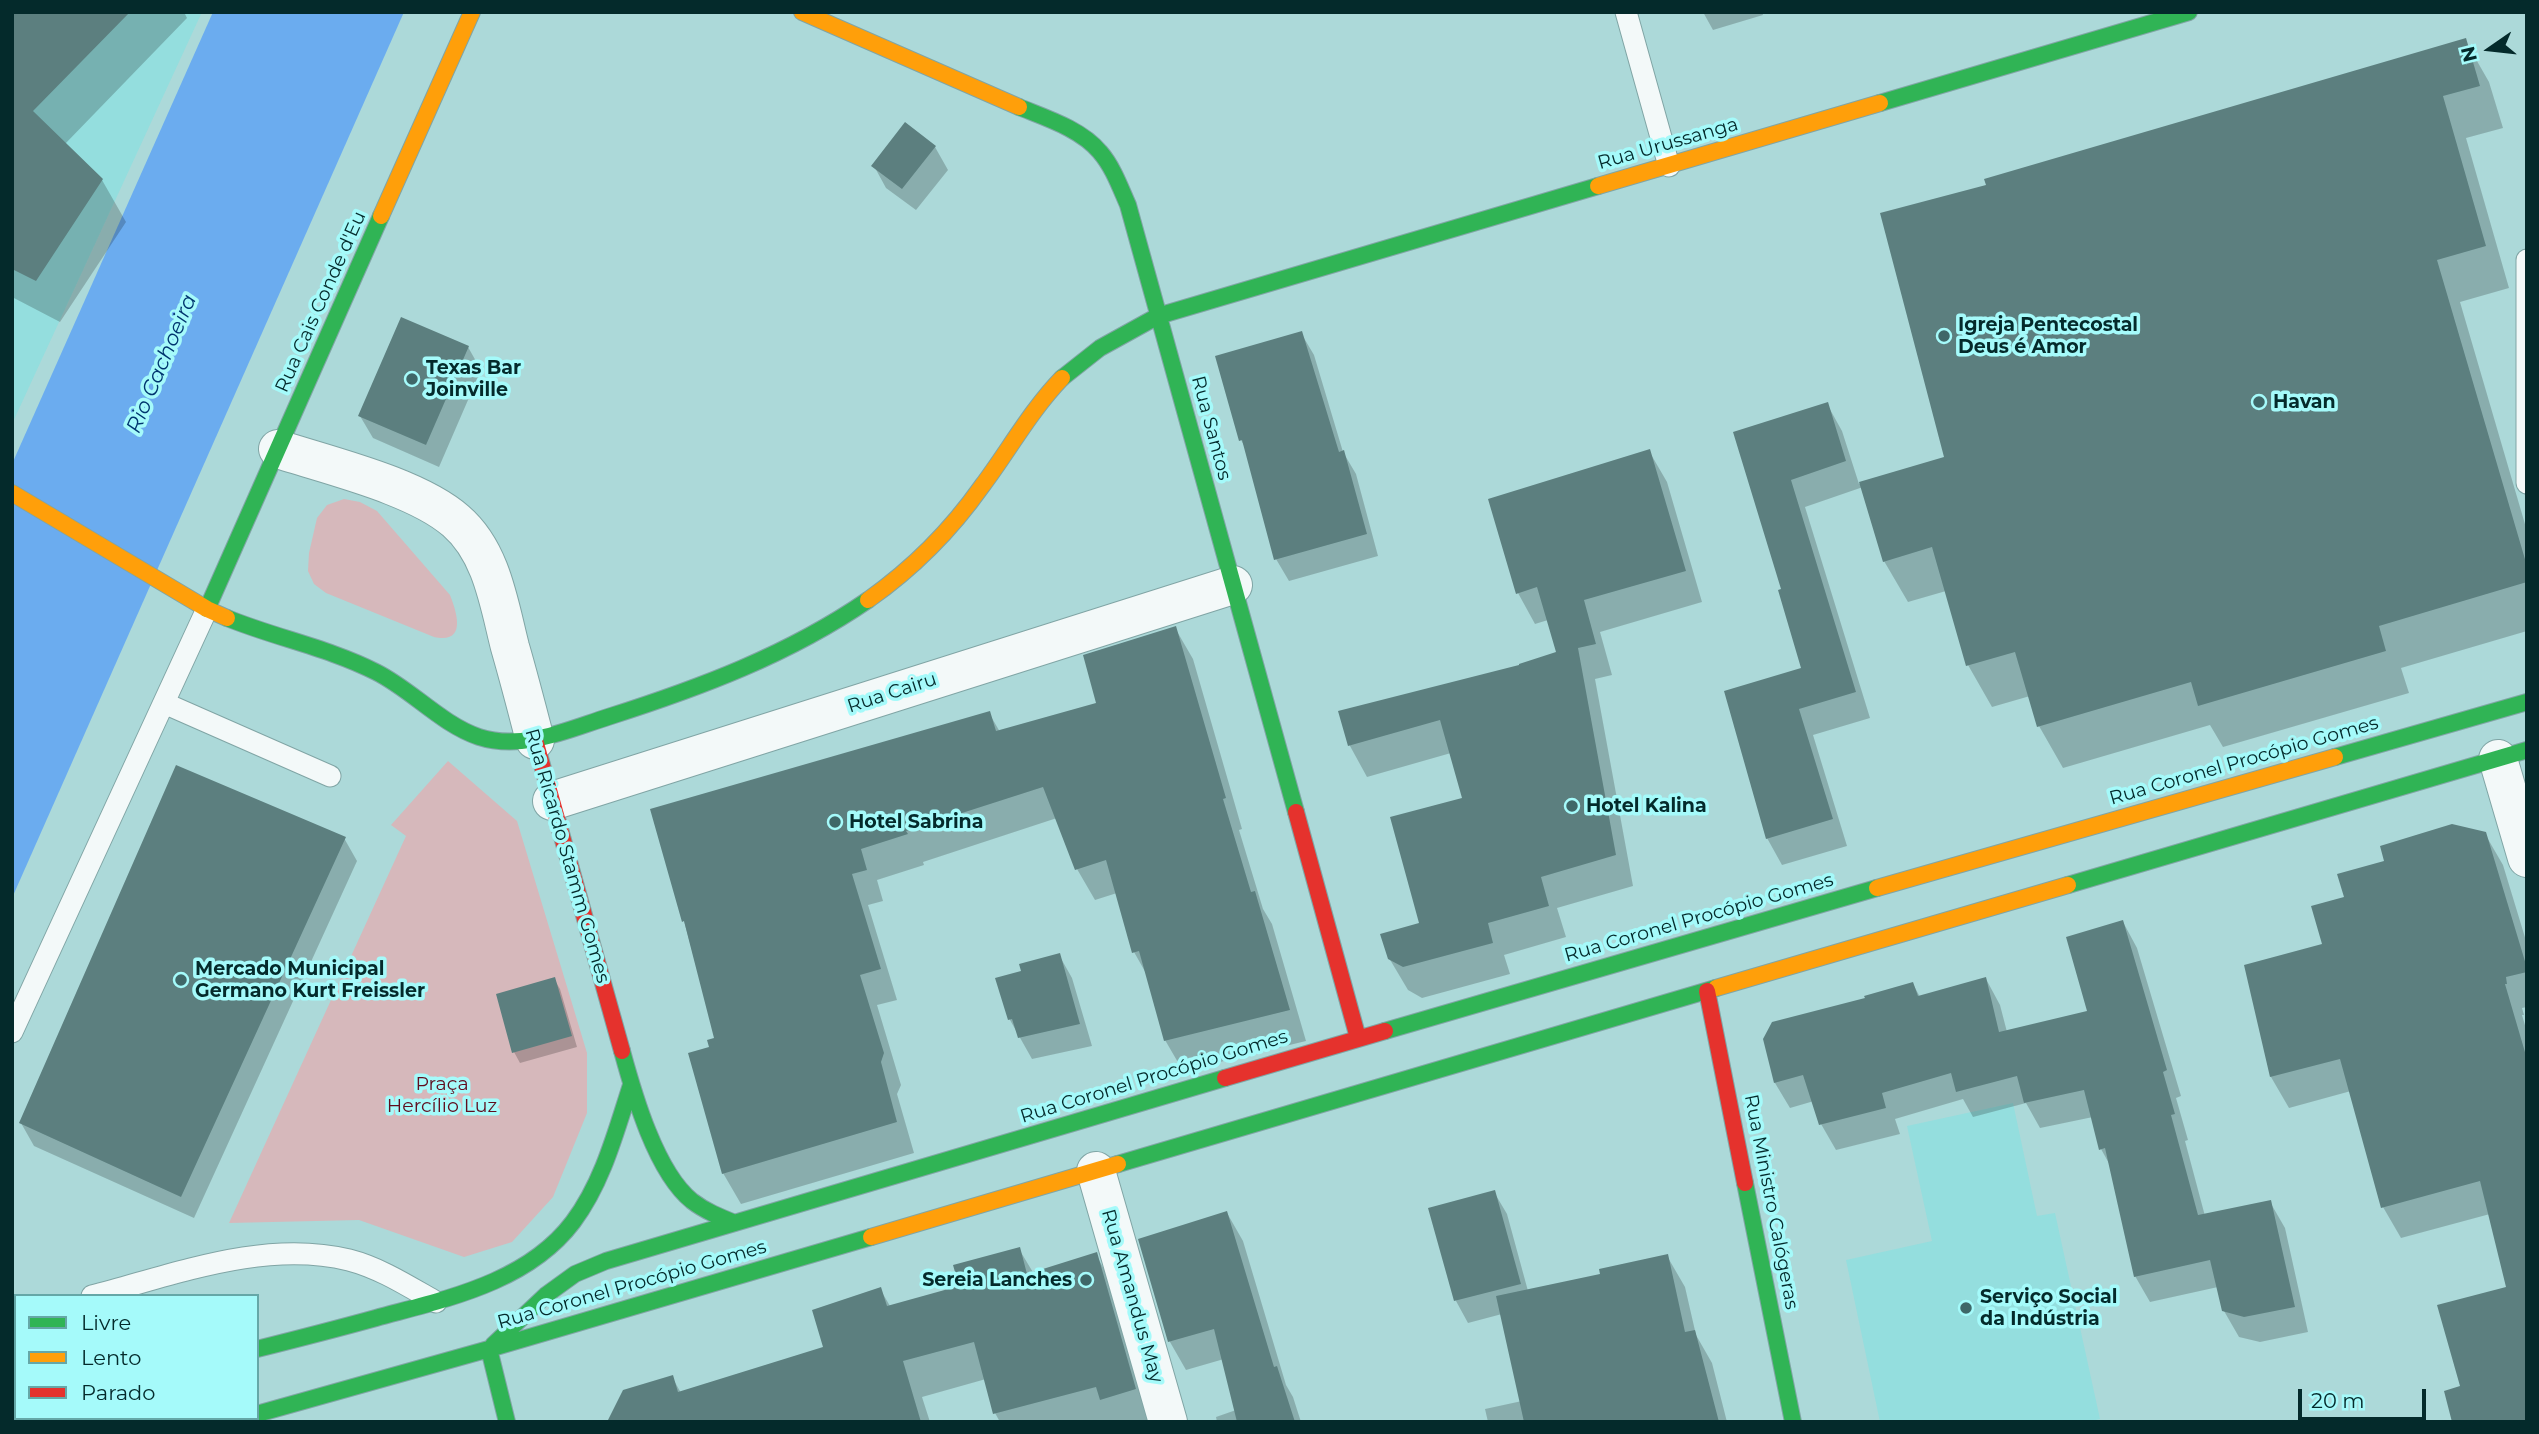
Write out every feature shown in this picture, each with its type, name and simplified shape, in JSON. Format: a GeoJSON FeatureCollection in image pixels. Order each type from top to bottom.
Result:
{"type":"FeatureCollection","features":[{"type":"Feature","properties":{"kind":"main road","name":"Rua Cais Conde d'Eu"},"geometry":{"type":"LineString","coordinates":[[207,609],[472,12]]}},
{"type":"Feature","properties":{"kind":"main road","name":"Rua Santos"},"geometry":{"type":"LineString","coordinates":[[802,12],[1072,130],[1099,150],[1116,177],[1128,205],[1358,1038]]}},
{"type":"Feature","properties":{"kind":"main road","name":"Rua Urussanga"},"geometry":{"type":"LineString","coordinates":[[12,493],[207,609],[242,624],[341,656],[379,673],[455,725],[479,737],[510,743],[535,740],[685,693],[783,650],[861,607],[924,555],[970,503],[1033,409],[1070,370],[1108,342],[1158,316],[2189,12]]}},
{"type":"Feature","properties":{"kind":"main road","name":"Rua Coronel Procópio Gomes"},"geometry":{"type":"LineString","coordinates":[[485,1344],[576,1274],[606,1261],[1358,1038],[2527,702]]}},
{"type":"Feature","properties":{"kind":"main road","name":"Rua Ricardo Stamm Gomes"},"geometry":{"type":"LineString","coordinates":[[535,740],[631,1085],[657,1152],[673,1181],[691,1200],[711,1213],[735,1223]]}},
{"type":"Feature","properties":{"kind":"main road","name":"Rua Coronel Procópio Gomes"},"geometry":{"type":"LineString","coordinates":[[485,1344],[1096,1171],[2512,754]]}},
{"type":"Feature","properties":{"kind":"main road","name":"Rua Ministro Calógeras"},"geometry":{"type":"LineString","coordinates":[[1707,991],[1794,1422]]}},
{"type":"Feature","properties":{"kind":"main road"},"geometry":{"type":"LineString","coordinates":[[259,1348],[436,1302],[496,1280],[520,1268],[556,1242],[572,1224],[602,1170],[631,1085]]}},
{"type":"Feature","properties":{"kind":"main road"},"geometry":{"type":"LineString","coordinates":[[436,1302],[455,1313]]}},
{"type":"Feature","properties":{"kind":"main road"},"geometry":{"type":"LineString","coordinates":[[259,1413],[485,1344],[507,1422]]}},
{"type":"Feature","properties":{"kind":"street","name":"Rua Ricardo Stamm Gomes"},"geometry":{"type":"LineString","coordinates":[[278,449],[424,500],[457,522],[482,552],[494,585],[535,740]]}},
{"type":"Feature","properties":{"kind":"street","name":"Rua Cairu"},"geometry":{"type":"LineString","coordinates":[[552,801],[1233,585]]}},
{"type":"Feature","properties":{"kind":"street"},"geometry":{"type":"LineString","coordinates":[[2512,754],[2527,858]]}},
{"type":"Feature","properties":{"kind":"street","name":"Rua Amandus May"},"geometry":{"type":"LineString","coordinates":[[1096,1171],[1168,1422]]}},
{"type":"Feature","properties":{"kind":"lane"},"geometry":{"type":"LineString","coordinates":[[1626,12],[1669,166]]}},
{"type":"Feature","properties":{"kind":"lane"},"geometry":{"type":"LineString","coordinates":[[2527,260],[2527,483]]}},
{"type":"Feature","properties":{"kind":"lane"},"geometry":{"type":"LineString","coordinates":[[12,1032],[207,609]]}},
{"type":"Feature","properties":{"kind":"lane"},"geometry":{"type":"LineString","coordinates":[[164,702],[330,776]]}},
{"type":"Feature","properties":{"kind":"lane"},"geometry":{"type":"LineString","coordinates":[[100,1294],[249,1256],[300,1253],[348,1260],[370,1267],[436,1302]]}},
{"type":"Feature","properties":{"kind":"shaded area"},"geometry":{"type":"Polygon","coordinates":[[[12,12],[202,12],[12,424],[12,12]]]}},
{"type":"Feature","properties":{"kind":"shaded area","name":"Serviço Social da Indústria"},"geometry":{"type":"Polygon","coordinates":[[[2013,1103],[2037,1216],[2055,1213],[2100,1419],[2088,1422],[1880,1422],[1846,1260],[1932,1241],[1907,1126],[2013,1103]]]}},
{"type":"Feature","properties":{"kind":"green space"},"geometry":{"type":"Polygon","coordinates":[[[344,499],[360,502],[377,511],[450,595],[457,618],[455,632],[451,636],[434,637],[326,593],[314,584],[308,571],[317,518],[327,505],[344,499]]]}},
{"type":"Feature","properties":{"kind":"green space","name":"Praça Hercílio Luz"},"geometry":{"type":"Polygon","coordinates":[[[448,761],[517,821],[587,1053],[587,1113],[553,1197],[512,1242],[464,1257],[359,1220],[229,1223],[406,836],[391,825],[448,761]]]}},
{"type":"Feature","properties":{"kind":"water","name":"Rio Cachoeira"},"geometry":{"type":"Polygon","coordinates":[[[213,12],[404,12],[12,898],[12,464],[213,12]]]}},
{"type":"Feature","properties":{"kind":"building"},"geometry":{"type":"Polygon","coordinates":[[[12,12],[130,12],[33,111],[103,179],[36,281],[12,269],[12,12]]]}},
{"type":"Feature","properties":{"kind":"building","name":"Havan"},"geometry":{"type":"Polygon","coordinates":[[[2466,38],[2480,86],[2443,96],[2486,246],[2437,260],[2527,566],[2527,582],[2379,626],[2386,651],[2198,706],[2191,682],[2037,727],[2015,652],[1966,666],[1932,547],[1883,562],[1859,482],[1944,457],[1880,213],[1986,185],[1984,179],[2466,38]]]}},
{"type":"Feature","properties":{"kind":"building"},"geometry":{"type":"Polygon","coordinates":[[[905,122],[936,146],[902,189],[871,166],[905,122]]]}},
{"type":"Feature","properties":{"kind":"building"},"geometry":{"type":"Polygon","coordinates":[[[401,317],[469,346],[426,445],[358,416],[401,317]]]}},
{"type":"Feature","properties":{"kind":"building"},"geometry":{"type":"Polygon","coordinates":[[[1302,331],[1339,452],[1344,450],[1367,534],[1274,560],[1242,440],[1239,441],[1215,356],[1302,331]]]}},
{"type":"Feature","properties":{"kind":"building"},"geometry":{"type":"Polygon","coordinates":[[[1828,402],[1846,461],[1791,480],[1856,692],[1799,709],[1833,819],[1766,839],[1724,691],[1801,668],[1778,590],[1781,589],[1733,432],[1828,402]]]}},
{"type":"Feature","properties":{"kind":"building"},"geometry":{"type":"Polygon","coordinates":[[[1650,449],[1686,571],[1584,600],[1596,644],[1578,648],[1616,855],[1541,877],[1549,906],[1488,923],[1493,943],[1403,967],[1388,959],[1380,934],[1419,923],[1390,817],[1462,798],[1440,720],[1348,746],[1338,711],[1519,665],[1556,652],[1537,587],[1516,594],[1488,499],[1650,449]]]}},
{"type":"Feature","properties":{"kind":"building"},"geometry":{"type":"Polygon","coordinates":[[[1176,626],[1226,798],[1223,799],[1251,892],[1255,891],[1290,1010],[1164,1041],[1139,951],[1132,953],[1106,860],[1075,870],[1043,787],[906,831],[908,834],[861,849],[867,870],[852,874],[881,969],[860,975],[884,1053],[881,1062],[897,1122],[722,1174],[688,1053],[709,1047],[707,1040],[714,1038],[684,921],[682,922],[650,809],[990,711],[996,731],[1096,703],[1083,655],[1176,626]]]}},
{"type":"Feature","properties":{"kind":"building","name":"Mercado Municipal Germano Kurt Freissler"},"geometry":{"type":"Polygon","coordinates":[[[176,765],[346,837],[181,1197],[19,1123],[176,765]]]}},
{"type":"Feature","properties":{"kind":"building"},"geometry":{"type":"Polygon","coordinates":[[[2452,824],[2486,832],[2527,968],[2527,972],[2506,977],[2505,984],[2527,1059],[2527,1422],[2452,1422],[2444,1391],[2460,1386],[2437,1305],[2506,1287],[2480,1181],[2381,1208],[2340,1059],[2270,1077],[2244,965],[2322,944],[2311,906],[2344,897],[2337,874],[2384,861],[2380,846],[2452,824]]]}},
{"type":"Feature","properties":{"kind":"building"},"geometry":{"type":"Polygon","coordinates":[[[2123,920],[2167,1070],[2163,1072],[2175,1114],[2171,1115],[2198,1215],[2271,1200],[2295,1307],[2244,1317],[2222,1311],[2210,1260],[2134,1277],[2105,1148],[2099,1150],[2084,1090],[2024,1103],[2017,1076],[1956,1092],[1951,1073],[1882,1093],[1886,1108],[1819,1125],[1803,1075],[1774,1083],[1763,1039],[1772,1022],[1865,998],[1864,996],[1913,982],[1918,996],[1986,977],[1999,1032],[2087,1011],[2066,937],[2123,920]]]}},
{"type":"Feature","properties":{"kind":"building"},"geometry":{"type":"Polygon","coordinates":[[[1060,953],[1080,1024],[1018,1038],[1012,1019],[1008,1020],[995,978],[1021,971],[1019,964],[1060,953]]]}},
{"type":"Feature","properties":{"kind":"building"},"geometry":{"type":"Polygon","coordinates":[[[555,977],[572,1036],[512,1053],[496,994],[555,977]]]}},
{"type":"Feature","properties":{"kind":"building"},"geometry":{"type":"Polygon","coordinates":[[[1495,1190],[1521,1284],[1454,1301],[1428,1208],[1495,1190]]]}},
{"type":"Feature","properties":{"kind":"building"},"geometry":{"type":"Polygon","coordinates":[[[1227,1211],[1274,1367],[1277,1366],[1295,1422],[1237,1422],[1214,1329],[1168,1342],[1138,1239],[1227,1211]]]}},
{"type":"Feature","properties":{"kind":"building"},"geometry":{"type":"Polygon","coordinates":[[[1020,1247],[1027,1274],[1097,1252],[1136,1389],[1100,1400],[1096,1387],[993,1414],[974,1342],[903,1361],[921,1422],[607,1422],[623,1390],[673,1375],[678,1392],[823,1347],[812,1310],[881,1287],[887,1306],[959,1286],[953,1265],[1020,1247]]]}},
{"type":"Feature","properties":{"kind":"building"},"geometry":{"type":"Polygon","coordinates":[[[1668,1254],[1685,1332],[1695,1330],[1719,1422],[1524,1422],[1496,1296],[1600,1274],[1599,1269],[1668,1254]]]}},
{"type":"Feature","properties":{"kind":"traffic: fast"},"geometry":{"type":"LineString","coordinates":[[1880,103],[2189,12]]}},
{"type":"Feature","properties":{"kind":"traffic: fast"},"geometry":{"type":"LineString","coordinates":[[1019,107],[1062,125],[1092,144],[1109,164],[1128,205],[1296,812]]}},
{"type":"Feature","properties":{"kind":"traffic: fast"},"geometry":{"type":"LineString","coordinates":[[1062,378],[1100,348],[1158,316],[1598,186]]}},
{"type":"Feature","properties":{"kind":"traffic: fast"},"geometry":{"type":"LineString","coordinates":[[207,609],[381,216]]}},
{"type":"Feature","properties":{"kind":"traffic: fast"},"geometry":{"type":"LineString","coordinates":[[227,618],[358,664],[389,679],[465,731],[495,741],[512,742],[561,733],[709,682],[775,654],[838,620],[868,600]]}},
{"type":"Feature","properties":{"kind":"traffic: fast"},"geometry":{"type":"LineString","coordinates":[[2335,757],[2527,702]]}},
{"type":"Feature","properties":{"kind":"traffic: fast"},"geometry":{"type":"LineString","coordinates":[[2068,885],[2527,750]]}},
{"type":"Feature","properties":{"kind":"traffic: fast"},"geometry":{"type":"LineString","coordinates":[[1385,1031],[1877,888]]}},
{"type":"Feature","properties":{"kind":"traffic: fast"},"geometry":{"type":"LineString","coordinates":[[1118,1164],[1716,988]]}},
{"type":"Feature","properties":{"kind":"traffic: fast"},"geometry":{"type":"LineString","coordinates":[[622,1051],[648,1132],[668,1172],[692,1201],[735,1223]]}},
{"type":"Feature","properties":{"kind":"traffic: fast"},"geometry":{"type":"LineString","coordinates":[[493,1345],[546,1295],[575,1274],[606,1261],[1225,1078]]}},
{"type":"Feature","properties":{"kind":"traffic: fast"},"geometry":{"type":"LineString","coordinates":[[259,1348],[457,1295],[483,1286],[533,1260],[554,1243],[573,1222],[593,1190],[608,1156],[631,1085]]}},
{"type":"Feature","properties":{"kind":"traffic: fast"},"geometry":{"type":"LineString","coordinates":[[1745,1183],[1793,1422]]}},
{"type":"Feature","properties":{"kind":"traffic: fast"},"geometry":{"type":"LineString","coordinates":[[259,1413],[871,1237]]}},
{"type":"Feature","properties":{"kind":"traffic: fast"},"geometry":{"type":"LineString","coordinates":[[489,1349],[507,1422]]}},
{"type":"Feature","properties":{"kind":"traffic: slow"},"geometry":{"type":"LineString","coordinates":[[381,216],[472,12]]}},
{"type":"Feature","properties":{"kind":"traffic: slow"},"geometry":{"type":"LineString","coordinates":[[802,12],[1019,107]]}},
{"type":"Feature","properties":{"kind":"traffic: slow"},"geometry":{"type":"LineString","coordinates":[[1598,186],[1880,103]]}},
{"type":"Feature","properties":{"kind":"traffic: slow"},"geometry":{"type":"LineString","coordinates":[[868,600],[915,562],[944,533],[970,502],[1040,403],[1062,378]]}},
{"type":"Feature","properties":{"kind":"traffic: slow"},"geometry":{"type":"LineString","coordinates":[[12,493],[207,609],[227,618]]}},
{"type":"Feature","properties":{"kind":"traffic: slow"},"geometry":{"type":"LineString","coordinates":[[1877,888],[2335,757]]}},
{"type":"Feature","properties":{"kind":"traffic: slow"},"geometry":{"type":"LineString","coordinates":[[1716,988],[2068,885]]}},
{"type":"Feature","properties":{"kind":"traffic: slow"},"geometry":{"type":"LineString","coordinates":[[871,1237],[1118,1164]]}},
{"type":"Feature","properties":{"kind":"traffic: jam"},"geometry":{"type":"LineString","coordinates":[[535,740],[622,1051]]}},
{"type":"Feature","properties":{"kind":"traffic: jam"},"geometry":{"type":"LineString","coordinates":[[1296,812],[1358,1038]]}},
{"type":"Feature","properties":{"kind":"traffic: jam"},"geometry":{"type":"LineString","coordinates":[[1707,991],[1745,1183]]}},
{"type":"Feature","properties":{"kind":"traffic: jam"},"geometry":{"type":"LineString","coordinates":[[1225,1078],[1385,1031]]}},
{"type":"Feature","properties":{"kind":"place","name":"Igreja Pentecostal Deus é Amor"},"geometry":{"type":"Point","coordinates":[1944,336]}},
{"type":"Feature","properties":{"kind":"place","name":"Texas Bar Joinville"},"geometry":{"type":"Point","coordinates":[412,379]}},
{"type":"Feature","properties":{"kind":"place","name":"Havan"},"geometry":{"type":"Point","coordinates":[2259,402]}},
{"type":"Feature","properties":{"kind":"place","name":"Hotel Kalina"},"geometry":{"type":"Point","coordinates":[1572,806]}},
{"type":"Feature","properties":{"kind":"place","name":"Hotel Sabrina"},"geometry":{"type":"Point","coordinates":[835,822]}},
{"type":"Feature","properties":{"kind":"place","name":"Mercado Municipal Germano Kurt Freissler"},"geometry":{"type":"Point","coordinates":[181,980]}},
{"type":"Feature","properties":{"kind":"place","name":"Sereia Lanches"},"geometry":{"type":"Point","coordinates":[1086,1280]}},
{"type":"Feature","properties":{"kind":"place","name":"Serviço Social da Indústria"},"geometry":{"type":"Point","coordinates":[1966,1308]}}]}
